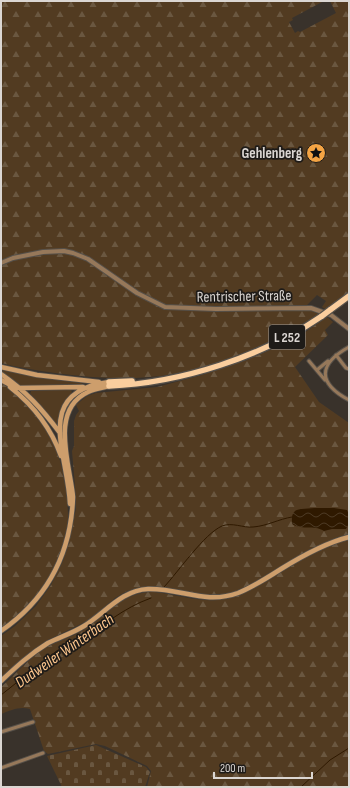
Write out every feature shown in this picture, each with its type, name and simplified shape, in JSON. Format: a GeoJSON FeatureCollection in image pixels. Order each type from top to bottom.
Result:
{"type":"FeatureCollection","features":[{"type":"Feature","properties":{"kind":"highway","name":"L 252"},"geometry":{"type":"LineString","coordinates":[[109,384],[174,377],[250,355],[290,336],[322,316],[349,296]]}},
{"type":"Feature","properties":{"kind":"main road"},"geometry":{"type":"LineString","coordinates":[[1,366],[52,377],[109,384]]}},
{"type":"Feature","properties":{"kind":"main road"},"geometry":{"type":"LineString","coordinates":[[1,374],[21,388],[44,411],[60,433],[66,445]]}},
{"type":"Feature","properties":{"kind":"main road"},"geometry":{"type":"LineString","coordinates":[[2,380],[12,386],[21,388],[86,387],[109,384]]}},
{"type":"Feature","properties":{"kind":"main road"},"geometry":{"type":"LineString","coordinates":[[2,380],[26,401],[43,420],[55,439],[64,465]]}},
{"type":"Feature","properties":{"kind":"main road"},"geometry":{"type":"LineString","coordinates":[[1,631],[27,610],[53,577],[65,547],[73,496],[66,445],[65,421],[71,406],[79,397],[87,392],[109,384]]}},
{"type":"Feature","properties":{"kind":"main road"},"geometry":{"type":"LineString","coordinates":[[70,518],[69,490],[60,433],[61,414],[65,405],[75,394],[86,387]]}},
{"type":"Feature","properties":{"kind":"main road"},"geometry":{"type":"LineString","coordinates":[[1,681],[33,652],[84,626],[116,601],[132,592],[139,590],[158,590],[212,598],[228,596],[252,587],[314,550],[338,539],[349,537]]}},
{"type":"Feature","properties":{"kind":"street","name":"Rentrischer Straße"},"geometry":{"type":"LineString","coordinates":[[1,263],[13,258],[43,252],[64,251],[79,254],[96,263],[137,293],[159,305],[170,308],[216,310],[311,308],[330,315],[349,329]]}},
{"type":"Feature","properties":{"kind":"street"},"geometry":{"type":"LineString","coordinates":[[317,370],[349,347]]}},
{"type":"Feature","properties":{"kind":"street"},"geometry":{"type":"LineString","coordinates":[[336,355],[346,368],[349,369]]}},
{"type":"Feature","properties":{"kind":"street"},"geometry":{"type":"LineString","coordinates":[[328,383],[325,372],[330,360]]}},
{"type":"Feature","properties":{"kind":"street"},"geometry":{"type":"LineString","coordinates":[[309,362],[334,391],[349,400]]}},
{"type":"Feature","properties":{"kind":"street"},"geometry":{"type":"LineString","coordinates":[[1,732],[33,722]]}},
{"type":"Feature","properties":{"kind":"street"},"geometry":{"type":"LineString","coordinates":[[1,768],[43,753]]}},
{"type":"Feature","properties":{"kind":"green space"},"geometry":{"type":"Polygon","coordinates":[[[1,1],[324,1],[292,18],[293,20],[289,22],[295,33],[298,31],[300,32],[336,13],[330,1],[349,1],[349,292],[325,309],[322,307],[326,301],[317,295],[303,309],[319,314],[259,346],[193,370],[149,377],[102,378],[21,368],[1,363],[1,1]]]}},
{"type":"Feature","properties":{"kind":"green space"},"geometry":{"type":"Polygon","coordinates":[[[327,317],[333,322],[325,330],[328,335],[295,367],[319,402],[349,423],[349,534],[313,548],[254,583],[237,591],[218,596],[150,587],[127,591],[115,598],[91,619],[48,640],[33,650],[1,679],[1,636],[15,626],[36,606],[51,585],[63,561],[67,548],[76,509],[72,451],[74,446],[74,421],[79,411],[76,405],[87,396],[96,393],[157,387],[202,375],[247,360],[301,335],[327,317]]]}},
{"type":"Feature","properties":{"kind":"green space"},"geometry":{"type":"Polygon","coordinates":[[[2,369],[42,378],[82,383],[81,385],[21,386],[2,372],[2,369]]]}},
{"type":"Feature","properties":{"kind":"green space"},"geometry":{"type":"Polygon","coordinates":[[[1,382],[15,393],[38,417],[53,442],[63,473],[67,497],[68,518],[61,552],[46,581],[26,606],[1,629],[1,382]]]}},
{"type":"Feature","properties":{"kind":"green space"},"geometry":{"type":"Polygon","coordinates":[[[71,389],[72,393],[62,405],[57,426],[30,394],[31,391],[71,389]]]}},
{"type":"Feature","properties":{"kind":"green space"},"geometry":{"type":"Polygon","coordinates":[[[349,539],[349,787],[147,787],[151,771],[147,766],[105,746],[96,744],[48,754],[44,751],[30,709],[19,708],[1,714],[1,687],[39,652],[54,643],[83,630],[124,599],[133,595],[154,592],[195,599],[226,599],[244,593],[315,553],[349,539]]]}},
{"type":"Feature","properties":{"kind":"green space"},"geometry":{"type":"Polygon","coordinates":[[[96,745],[146,767],[150,772],[145,787],[62,787],[47,756],[96,745]]]}},
{"type":"Feature","properties":{"kind":"water"},"geometry":{"type":"Polygon","coordinates":[[[313,508],[334,508],[347,510],[349,520],[346,529],[332,529],[324,531],[316,528],[300,527],[292,524],[292,517],[295,511],[313,508]]]}},
{"type":"Feature","properties":{"kind":"waterway","name":"Dudweiler Winterbach"},"geometry":{"type":"LineString","coordinates":[[164,587],[207,537],[222,526],[258,526],[292,517]]}},
{"type":"Feature","properties":{"kind":"waterway","name":"Dudweiler Winterbach"},"geometry":{"type":"LineString","coordinates":[[1,695],[67,644],[131,607],[151,598]]}},
{"type":"Feature","properties":{"kind":"waterway"},"geometry":{"type":"LineString","coordinates":[[301,787],[330,760],[349,748]]}},
{"type":"Feature","properties":{"kind":"place","name":"Gehlenberg"},"geometry":{"type":"Point","coordinates":[316,153]}}]}
